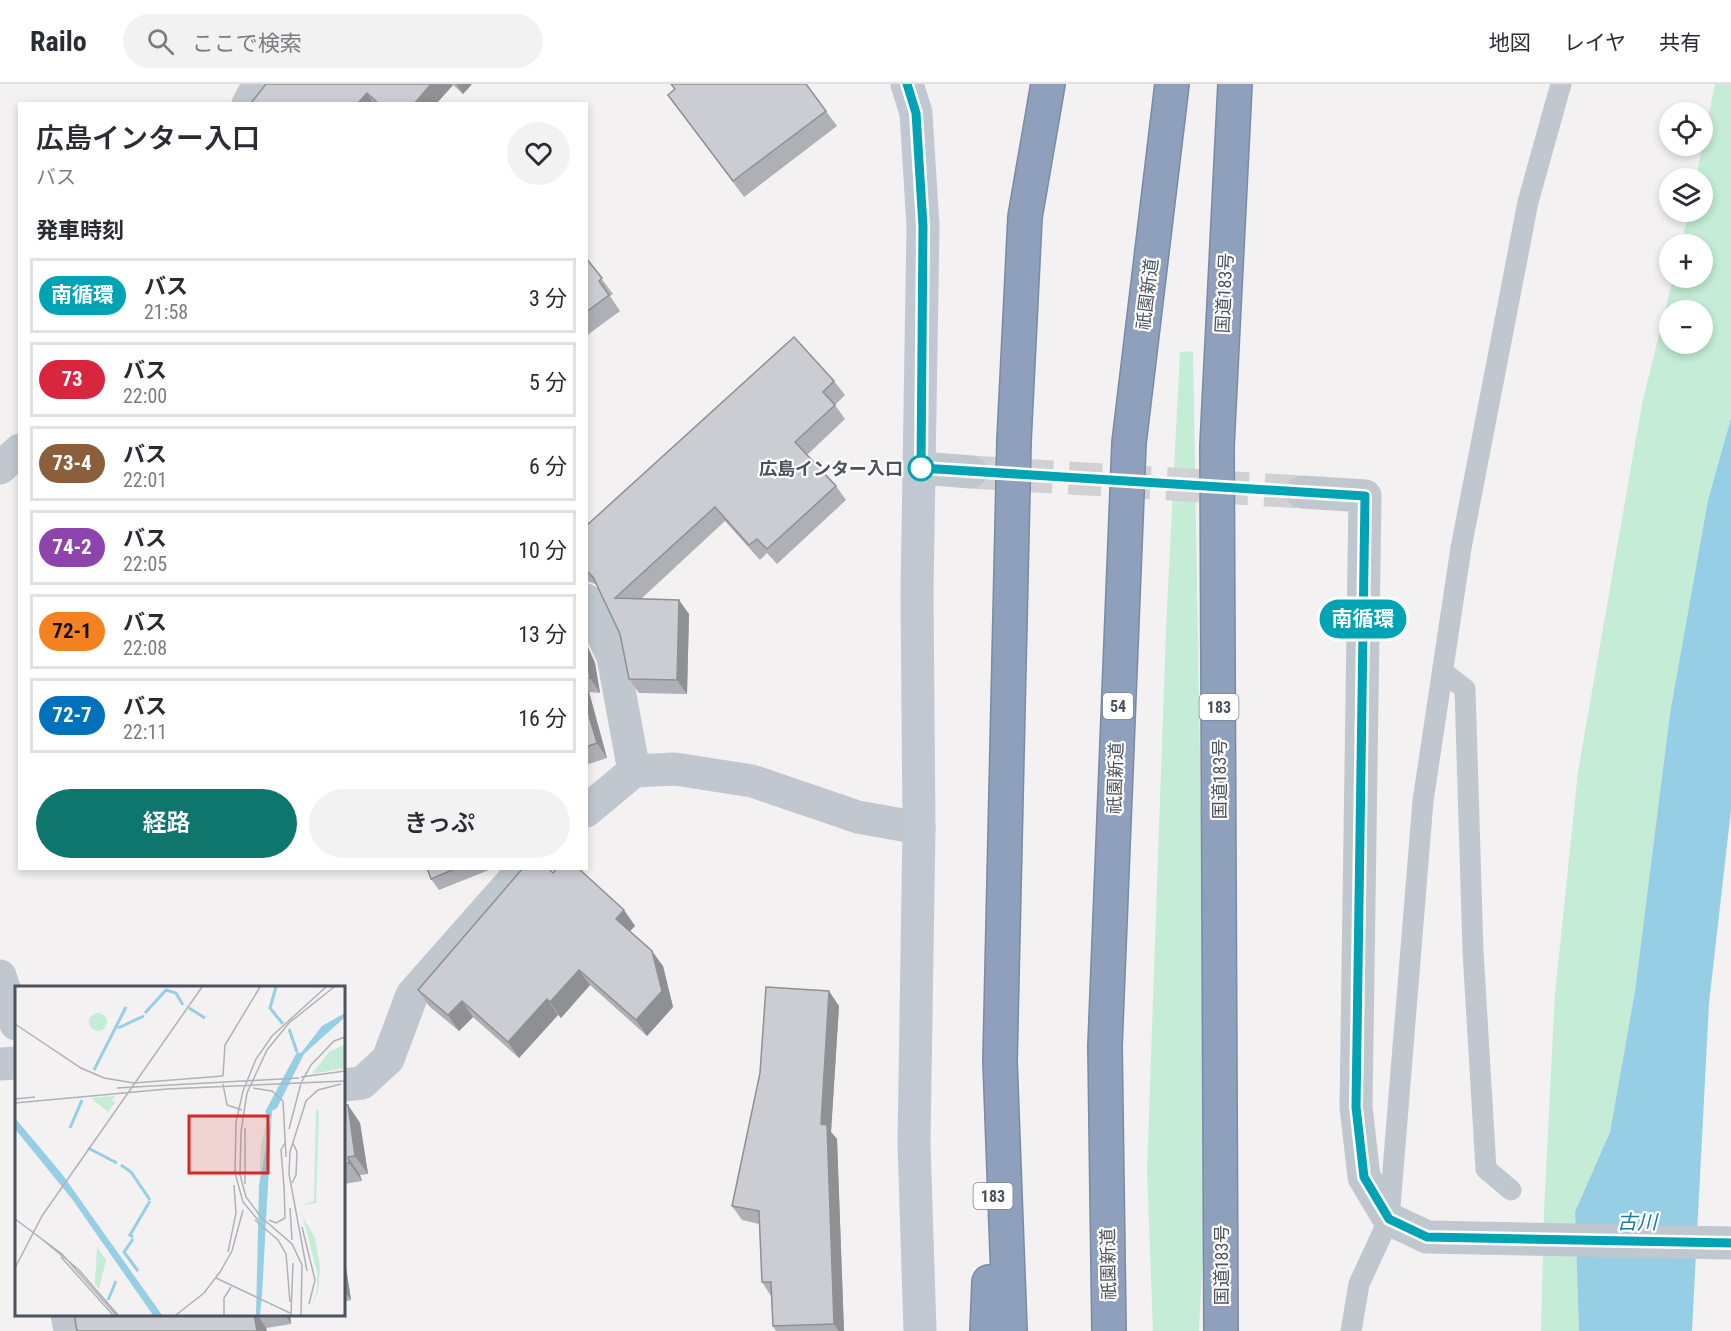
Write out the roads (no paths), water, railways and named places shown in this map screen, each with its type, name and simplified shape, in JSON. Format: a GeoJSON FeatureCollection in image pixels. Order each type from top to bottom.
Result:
{"type":"FeatureCollection","features":[{"type":"Feature","properties":{"kind":"highway"},"geometry":{"type":"LineString","coordinates":[[1010,1331],[1000,1061],[1014,441],[1025,217],[1048,84]]}},
{"type":"Feature","properties":{"kind":"highway","name":"祇園新道"},"geometry":{"type":"LineString","coordinates":[[1109,1331],[1105,1046],[1129,444],[1172,84]]}},
{"type":"Feature","properties":{"kind":"highway","name":"国道183号"},"geometry":{"type":"LineString","coordinates":[[1221,1331],[1217,446],[1235,84]]}},
{"type":"Feature","properties":{"kind":"highway","name":"183"},"geometry":{"type":"LineString","coordinates":[[987,1331],[1000,1061]]}},
{"type":"Feature","properties":{"kind":"street"},"geometry":{"type":"LineString","coordinates":[[249,102],[259,84]]}},
{"type":"Feature","properties":{"kind":"street"},"geometry":{"type":"LineString","coordinates":[[907,84],[916,113],[923,226],[921,468],[917,593],[919,828],[914,1143],[920,1331]]}},
{"type":"Feature","properties":{"kind":"street"},"geometry":{"type":"LineString","coordinates":[[0,468],[18,452]]}},
{"type":"Feature","properties":{"kind":"street"},"geometry":{"type":"LineString","coordinates":[[921,468],[971,472]]}},
{"type":"Feature","properties":{"kind":"street"},"geometry":{"type":"LineString","coordinates":[[1302,492],[1365,496],[1356,1107],[1364,1177],[1389,1219],[1427,1237],[1731,1243]]}},
{"type":"Feature","properties":{"kind":"street"},"geometry":{"type":"LineString","coordinates":[[588,604],[613,657],[634,771]]}},
{"type":"Feature","properties":{"kind":"street"},"geometry":{"type":"LineString","coordinates":[[588,809],[634,771],[675,769],[752,782],[858,817],[919,828]]}},
{"type":"Feature","properties":{"kind":"street"},"geometry":{"type":"LineString","coordinates":[[345,1085],[362,1083],[388,1059],[412,995],[522,870]]}},
{"type":"Feature","properties":{"kind":"street"},"geometry":{"type":"LineString","coordinates":[[0,976],[15,1021]]}},
{"type":"Feature","properties":{"kind":"street"},"geometry":{"type":"LineString","coordinates":[[0,1064],[15,1063]]}},
{"type":"Feature","properties":{"kind":"street"},"geometry":{"type":"LineString","coordinates":[[67,1316],[69,1331]]}},
{"type":"Feature","properties":{"kind":"lane"},"geometry":{"type":"LineString","coordinates":[[1351,1331],[1359,1284],[1389,1219],[1423,801],[1461,548],[1528,202],[1561,84]]}},
{"type":"Feature","properties":{"kind":"lane"},"geometry":{"type":"LineString","coordinates":[[1443,672],[1465,689],[1473,951],[1486,1169],[1510,1190]]}},
{"type":"Feature","properties":{"kind":"water","name":"古川"},"geometry":{"type":"Polygon","coordinates":[[[1731,418],[1731,810],[1709,1003],[1692,1331],[1579,1331],[1575,1212],[1610,1132],[1635,991],[1670,713],[1708,500],[1731,418]]]}},
{"type":"Feature","properties":{"kind":"tunnel"},"geometry":{"type":"LineString","coordinates":[[971,472],[1302,492]]}},
{"type":"Feature","properties":{"kind":"place","name":"広島インター入口"},"geometry":{"type":"Point","coordinates":[921,468]}}]}
